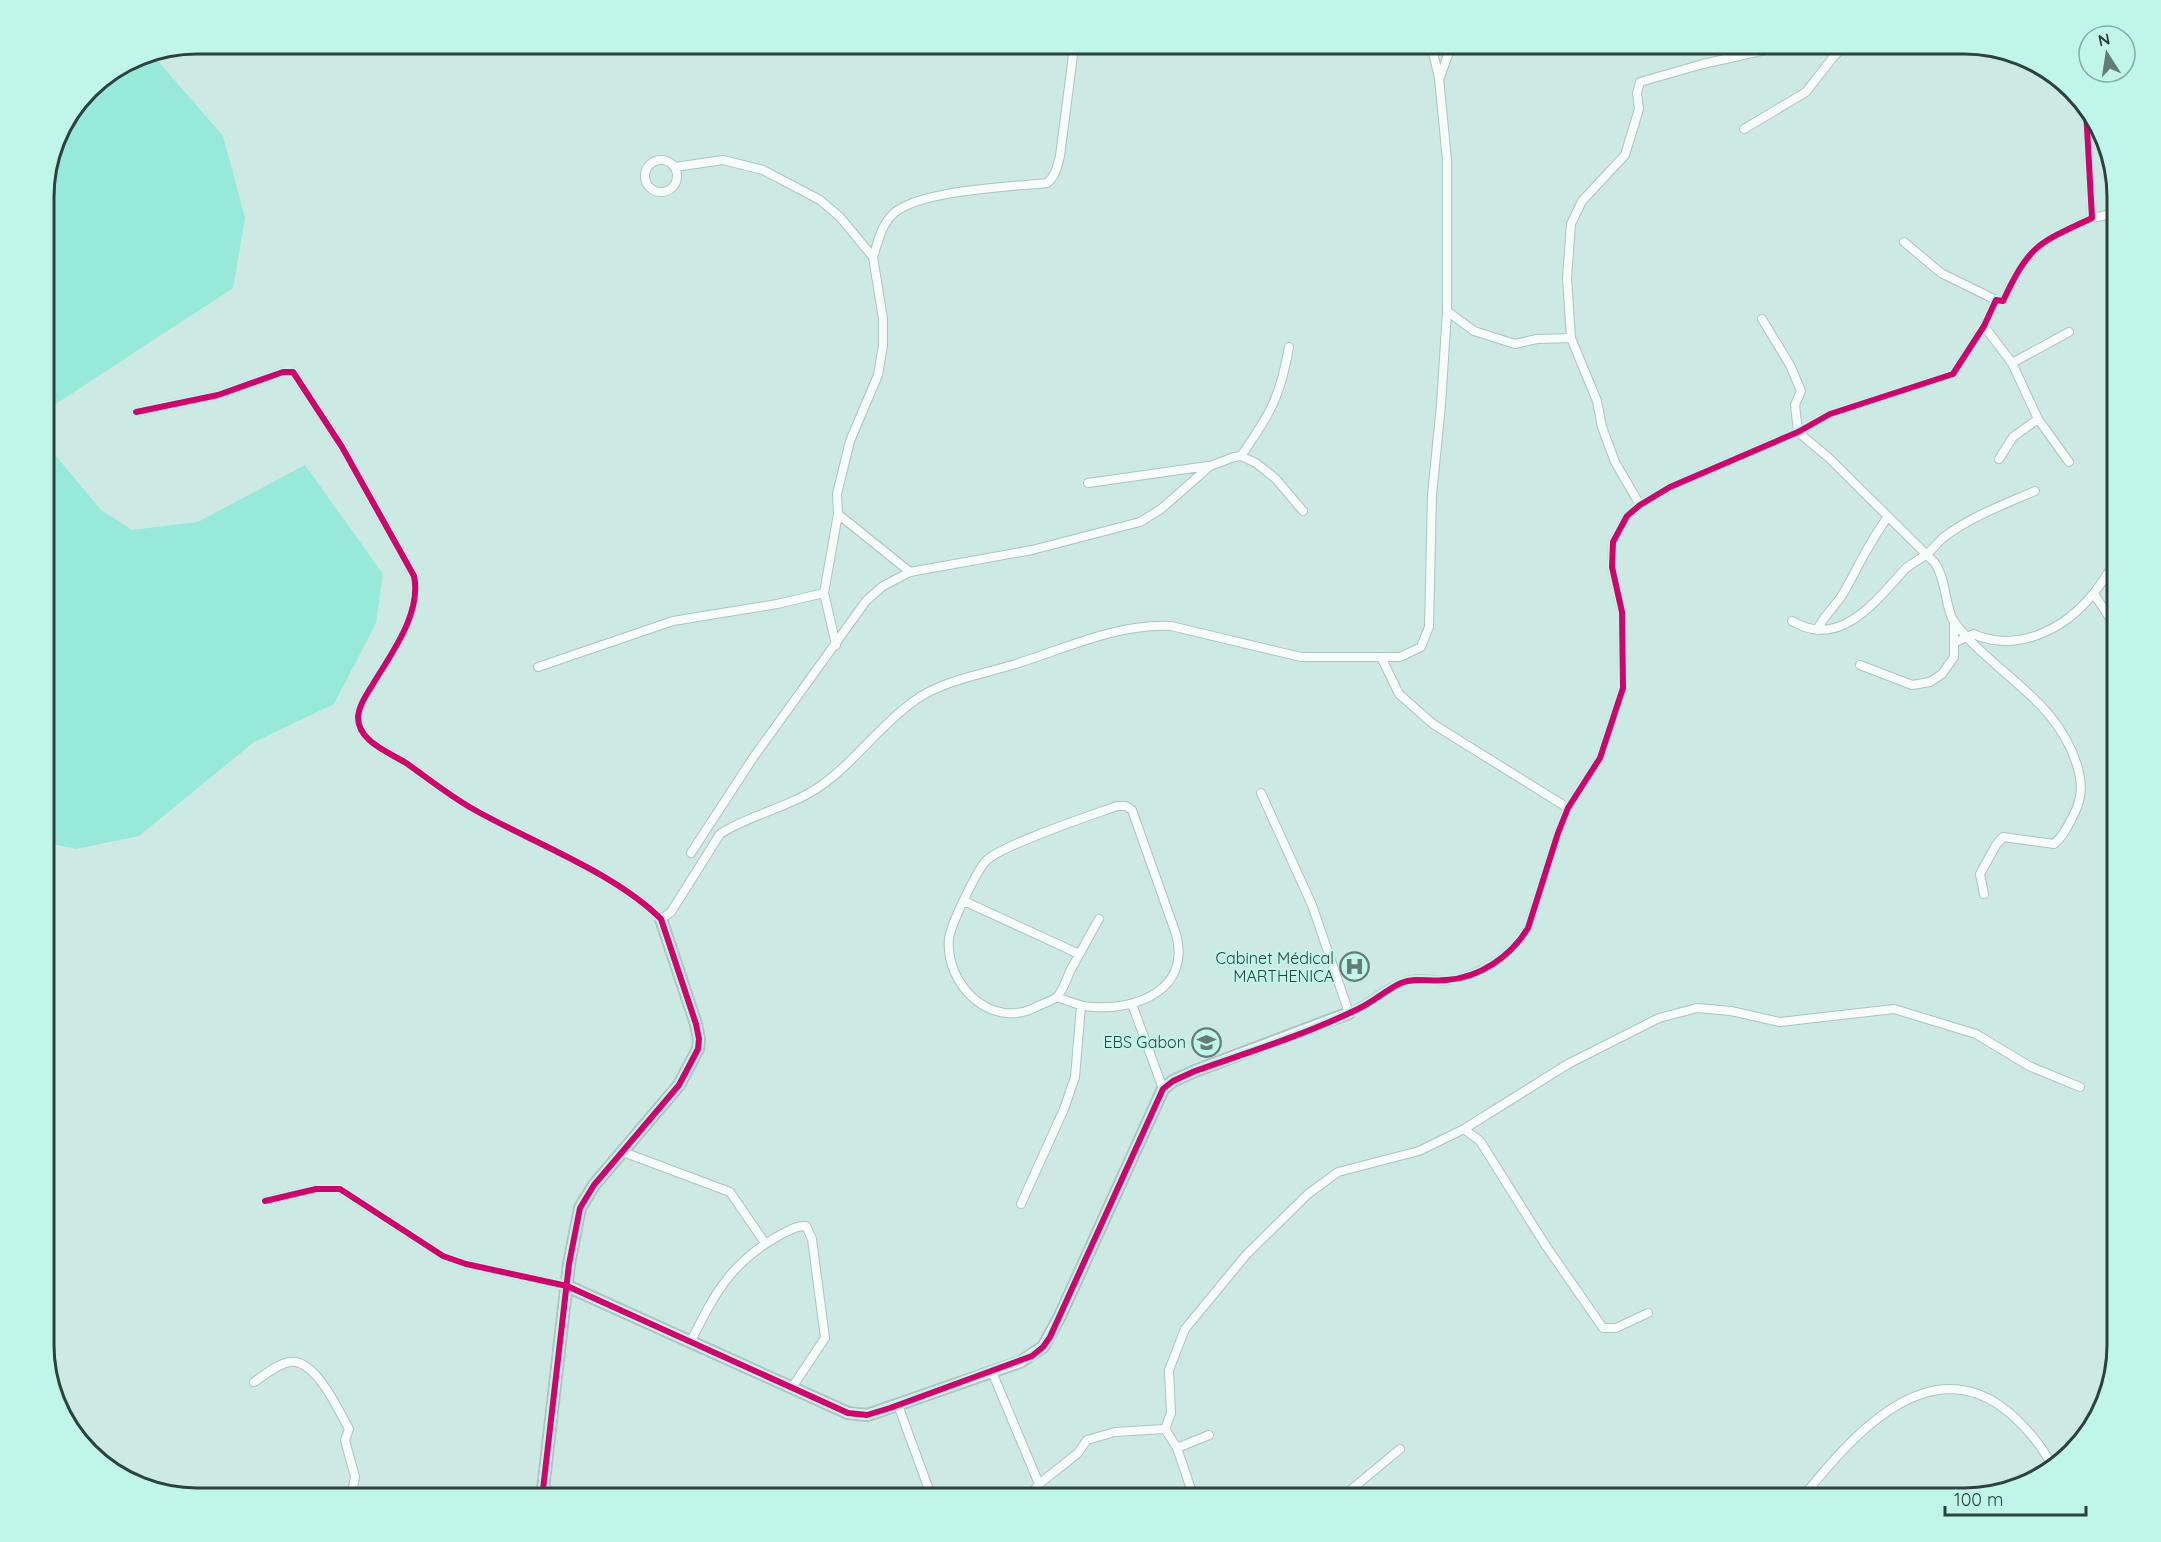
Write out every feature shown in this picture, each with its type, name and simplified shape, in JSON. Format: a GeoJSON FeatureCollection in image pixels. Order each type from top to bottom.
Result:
{"type":"FeatureCollection","features":[{"type":"Feature","properties":{"kind":"street"},"geometry":{"type":"LineString","coordinates":[[836,645],[824,593],[838,514],[837,494],[841,469],[878,375],[883,345],[883,320],[873,256],[883,228],[891,216],[910,203],[936,196],[1047,183],[1051,180],[1056,172],[1060,156],[1073,54]]}},
{"type":"Feature","properties":{"kind":"street"},"geometry":{"type":"LineString","coordinates":[[661,918],[671,912],[720,834],[731,827],[789,804],[819,787],[914,701],[951,684],[1119,632],[1156,626],[1171,626],[1301,657],[1381,657],[1413,653],[1421,647],[1427,634],[1432,495],[1442,405],[1447,311],[1447,160],[1439,78],[1433,54]]}},
{"type":"Feature","properties":{"kind":"street"},"geometry":{"type":"LineString","coordinates":[[1439,78],[1448,54]]}},
{"type":"Feature","properties":{"kind":"street"},"geometry":{"type":"LineString","coordinates":[[1640,505],[1615,462],[1602,427],[1597,401],[1571,339],[1567,278],[1571,224],[1582,201],[1625,155],[1639,109],[1637,93],[1640,82],[1748,54]]}},
{"type":"Feature","properties":{"kind":"street"},"geometry":{"type":"LineString","coordinates":[[1744,129],[1806,92],[1836,54]]}},
{"type":"Feature","properties":{"kind":"street"},"geometry":{"type":"LineString","coordinates":[[2087,125],[2092,218]]}},
{"type":"Feature","properties":{"kind":"street"},"geometry":{"type":"LineString","coordinates":[[675,166],[676,183],[670,190],[653,191],[646,185],[644,177],[646,168],[651,162],[660,159],[675,166],[723,160],[763,170],[820,200],[840,217],[873,256]]}},
{"type":"Feature","properties":{"kind":"street"},"geometry":{"type":"LineString","coordinates":[[1904,242],[1941,273],[1996,300],[2003,301],[2020,265],[2042,242],[2092,218],[2107,215]]}},
{"type":"Feature","properties":{"kind":"street"},"geometry":{"type":"LineString","coordinates":[[265,1201],[316,1189],[340,1189],[443,1256],[466,1264],[567,1286],[793,1386],[848,1413],[858,1415],[898,1405],[1032,1356],[1050,1337],[1163,1089],[1173,1081],[1196,1071],[1349,1013],[1400,983],[1412,980],[1448,981],[1503,959],[1528,928],[1558,832],[1568,808],[1600,758],[1623,688],[1622,612],[1612,567],[1613,542],[1622,523],[1640,505],[1670,487],[1798,432],[1830,414],[1953,374],[1984,326],[1996,300]]}},
{"type":"Feature","properties":{"kind":"street"},"geometry":{"type":"LineString","coordinates":[[1447,311],[1474,331],[1515,344],[1547,338],[1571,339]]}},
{"type":"Feature","properties":{"kind":"street"},"geometry":{"type":"LineString","coordinates":[[1762,319],[1790,365],[1801,392],[1795,405],[1798,432],[1829,458],[1887,518],[1927,554],[1942,573],[1954,622],[1956,642],[1954,657],[1946,670],[1921,685],[1912,685],[1860,665]]}},
{"type":"Feature","properties":{"kind":"street"},"geometry":{"type":"LineString","coordinates":[[1984,326],[2012,363],[2038,419],[2069,462]]}},
{"type":"Feature","properties":{"kind":"street"},"geometry":{"type":"LineString","coordinates":[[2012,363],[2069,332]]}},
{"type":"Feature","properties":{"kind":"street"},"geometry":{"type":"LineString","coordinates":[[1241,456],[1276,402],[1283,384],[1289,347]]}},
{"type":"Feature","properties":{"kind":"street"},"geometry":{"type":"LineString","coordinates":[[136,412],[218,394],[283,372],[293,372],[348,457],[414,576],[417,587],[401,637],[362,703],[358,718],[362,731],[387,753],[409,764],[471,808],[608,880],[661,918],[696,1024],[698,1049],[675,1090],[594,1185],[580,1208],[567,1286],[543,1488]]}},
{"type":"Feature","properties":{"kind":"street"},"geometry":{"type":"LineString","coordinates":[[1999,459],[2013,437],[2038,419]]}},
{"type":"Feature","properties":{"kind":"street"},"geometry":{"type":"LineString","coordinates":[[692,853],[753,758],[872,594],[910,572],[1032,550],[1140,522],[1161,509],[1210,466],[1222,459],[1241,456],[1256,463],[1276,479],[1303,511]]}},
{"type":"Feature","properties":{"kind":"street"},"geometry":{"type":"LineString","coordinates":[[1088,483],[1210,466]]}},
{"type":"Feature","properties":{"kind":"street"},"geometry":{"type":"LineString","coordinates":[[1791,621],[1805,629],[1817,630],[1842,625],[1868,611],[1907,568],[1927,554],[1944,537],[2035,491]]}},
{"type":"Feature","properties":{"kind":"street"},"geometry":{"type":"LineString","coordinates":[[838,514],[910,572]]}},
{"type":"Feature","properties":{"kind":"street"},"geometry":{"type":"LineString","coordinates":[[1817,630],[1825,614],[1842,595],[1875,534],[1887,518]]}},
{"type":"Feature","properties":{"kind":"street"},"geometry":{"type":"LineString","coordinates":[[1956,642],[1973,634],[1996,642],[2019,641],[2060,625],[2094,594],[2107,576]]}},
{"type":"Feature","properties":{"kind":"street"},"geometry":{"type":"LineString","coordinates":[[538,668],[673,621],[789,602],[824,593]]}},
{"type":"Feature","properties":{"kind":"street"},"geometry":{"type":"LineString","coordinates":[[2094,594],[2107,612]]}},
{"type":"Feature","properties":{"kind":"street"},"geometry":{"type":"LineString","coordinates":[[1954,622],[2030,693],[2069,741],[2080,775],[2081,793],[2069,824],[2054,844],[2003,837],[1980,874],[1984,894]]}},
{"type":"Feature","properties":{"kind":"street"},"geometry":{"type":"LineString","coordinates":[[1381,657],[1399,694],[1433,724],[1568,808]]}},
{"type":"Feature","properties":{"kind":"street"},"geometry":{"type":"LineString","coordinates":[[1260,793],[1312,904],[1349,1013]]}},
{"type":"Feature","properties":{"kind":"street"},"geometry":{"type":"LineString","coordinates":[[1057,997],[1082,1006],[1112,1007],[1132,1004],[1161,991],[1173,974],[1179,956],[1176,934],[1139,825],[1129,807],[1117,806],[998,853],[986,861],[964,901],[949,938],[953,968],[964,990],[984,1006],[1009,1015],[1023,1013],[1057,997],[1099,919]]}},
{"type":"Feature","properties":{"kind":"street"},"geometry":{"type":"LineString","coordinates":[[964,901],[1079,954]]}},
{"type":"Feature","properties":{"kind":"street"},"geometry":{"type":"LineString","coordinates":[[1132,1004],[1163,1089]]}},
{"type":"Feature","properties":{"kind":"street"},"geometry":{"type":"LineString","coordinates":[[1021,1204],[1073,1084],[1082,1006]]}},
{"type":"Feature","properties":{"kind":"street"},"geometry":{"type":"LineString","coordinates":[[1165,1430],[1171,1413],[1169,1370],[1185,1329],[1230,1273],[1308,1194],[1338,1172],[1404,1157],[1464,1129],[1612,1040],[1659,1018],[1696,1008],[1731,1011],[1780,1022],[1894,1009],[1976,1034],[2028,1066],[2080,1087]]}},
{"type":"Feature","properties":{"kind":"street"},"geometry":{"type":"LineString","coordinates":[[1464,1129],[1480,1141],[1546,1246],[1603,1328],[1616,1328],[1648,1313]]}},
{"type":"Feature","properties":{"kind":"street"},"geometry":{"type":"LineString","coordinates":[[623,1152],[729,1192],[765,1243]]}},
{"type":"Feature","properties":{"kind":"street"},"geometry":{"type":"LineString","coordinates":[[691,1341],[730,1272],[765,1243],[802,1226],[809,1229],[825,1338],[793,1386]]}},
{"type":"Feature","properties":{"kind":"street"},"geometry":{"type":"LineString","coordinates":[[254,1382],[288,1362],[301,1363],[313,1371],[349,1429],[345,1440],[355,1477],[353,1488]]}},
{"type":"Feature","properties":{"kind":"street"},"geometry":{"type":"LineString","coordinates":[[992,1372],[1039,1484]]}},
{"type":"Feature","properties":{"kind":"street"},"geometry":{"type":"LineString","coordinates":[[1810,1488],[1838,1453],[1874,1419],[1898,1406],[1944,1389],[1966,1390],[1988,1397],[2012,1414],[2048,1460]]}},
{"type":"Feature","properties":{"kind":"street"},"geometry":{"type":"LineString","coordinates":[[898,1405],[928,1488]]}},
{"type":"Feature","properties":{"kind":"street"},"geometry":{"type":"LineString","coordinates":[[1165,1430],[1177,1448],[1191,1488]]}},
{"type":"Feature","properties":{"kind":"street"},"geometry":{"type":"LineString","coordinates":[[1036,1488],[1069,1462],[1087,1440],[1116,1432],[1165,1430]]}},
{"type":"Feature","properties":{"kind":"street"},"geometry":{"type":"LineString","coordinates":[[1177,1448],[1209,1435]]}},
{"type":"Feature","properties":{"kind":"street"},"geometry":{"type":"LineString","coordinates":[[1353,1488],[1400,1449]]}},
{"type":"Feature","properties":{"kind":"green space"},"geometry":{"type":"Polygon","coordinates":[[[157,60],[223,136],[245,218],[233,288],[54,405],[54,188],[59,160],[69,134],[90,103],[118,78],[143,65],[157,60]]]}},
{"type":"Feature","properties":{"kind":"green space"},"geometry":{"type":"Polygon","coordinates":[[[54,454],[101,510],[132,530],[198,522],[305,465],[383,574],[376,623],[334,704],[254,742],[139,836],[76,849],[54,844],[54,454]]]}},
{"type":"Feature","properties":{"kind":"cycle path"},"geometry":{"type":"LineString","coordinates":[[265,1201],[316,1189],[340,1189],[443,1256],[466,1264],[567,1286],[848,1413],[867,1415],[890,1408],[1032,1356],[1050,1337],[1163,1089],[1173,1081],[1195,1071],[1319,1027],[1364,1006],[1401,983],[1412,980],[1446,980],[1471,975],[1493,964],[1513,948],[1528,928],[1568,808],[1600,758],[1623,688],[1622,612],[1612,567],[1613,542],[1627,516],[1640,505],[1670,487],[1798,432],[1830,414],[1953,374],[1984,326],[1996,300],[2003,301],[2012,282],[2037,248],[2092,218],[2087,125]]}},
{"type":"Feature","properties":{"kind":"cycle path"},"geometry":{"type":"LineString","coordinates":[[136,412],[218,395],[283,372],[293,372],[342,447],[414,576],[414,604],[409,619],[360,708],[359,726],[364,734],[377,746],[465,804],[596,872],[642,902],[661,919],[696,1024],[698,1049],[679,1085],[594,1185],[580,1208],[569,1264],[543,1488]]}},
{"type":"Feature","properties":{"kind":"place","name":"Cabinet Médical MARTHENICA"},"geometry":{"type":"Point","coordinates":[1355,967]}},
{"type":"Feature","properties":{"kind":"place","name":"EBS Gabon"},"geometry":{"type":"Point","coordinates":[1207,1042]}}]}
